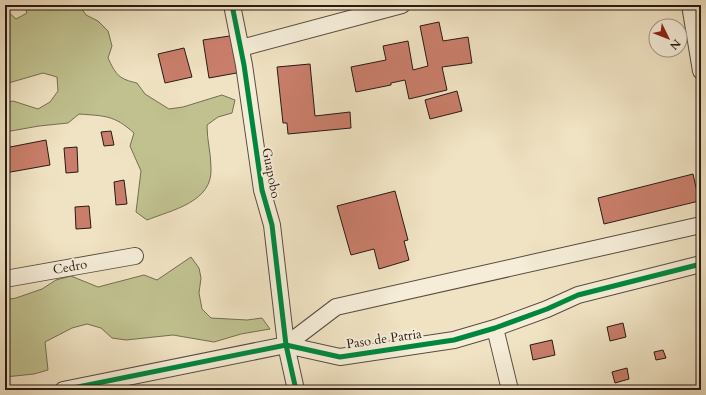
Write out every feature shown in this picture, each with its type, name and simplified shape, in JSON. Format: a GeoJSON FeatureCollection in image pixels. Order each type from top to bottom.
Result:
{"type":"FeatureCollection","features":[{"type":"Feature","properties":{"kind":"street","name":"Guapobo"},"geometry":{"type":"LineString","coordinates":[[232,5],[244,65],[262,190],[272,225],[286,345],[296,390]]}},
{"type":"Feature","properties":{"kind":"street"},"geometry":{"type":"LineString","coordinates":[[241,48],[402,5]]}},
{"type":"Feature","properties":{"kind":"street"},"geometry":{"type":"LineString","coordinates":[[690,5],[701,71]]}},
{"type":"Feature","properties":{"kind":"street","name":"Paso de Patria"},"geometry":{"type":"LineString","coordinates":[[286,345],[336,307],[701,225]]}},
{"type":"Feature","properties":{"kind":"street","name":"Cedro"},"geometry":{"type":"LineString","coordinates":[[5,279],[135,256]]}},
{"type":"Feature","properties":{"kind":"street","name":"Paso de Patria"},"geometry":{"type":"LineString","coordinates":[[63,390],[286,345],[340,356],[454,340],[495,328],[547,309],[578,295],[701,264]]}},
{"type":"Feature","properties":{"kind":"street"},"geometry":{"type":"LineString","coordinates":[[495,328],[510,390]]}},
{"type":"Feature","properties":{"kind":"green space"},"geometry":{"type":"Polygon","coordinates":[[[24,5],[79,5],[86,15],[98,21],[108,31],[112,46],[108,58],[113,69],[122,78],[137,83],[145,94],[169,109],[183,107],[222,95],[235,100],[232,113],[218,117],[207,125],[211,163],[210,180],[198,197],[179,208],[147,220],[136,212],[141,171],[130,146],[134,133],[115,120],[96,115],[79,114],[68,123],[5,132],[5,103],[13,101],[38,109],[50,102],[58,91],[57,77],[43,73],[5,84],[5,9],[16,19],[27,13],[24,5]]]}},
{"type":"Feature","properties":{"kind":"green space"},"geometry":{"type":"Polygon","coordinates":[[[191,257],[199,268],[201,278],[199,293],[202,309],[211,318],[247,320],[262,318],[270,329],[241,334],[214,342],[173,335],[126,340],[112,338],[101,328],[87,324],[72,328],[45,342],[48,370],[34,374],[5,377],[5,300],[16,298],[42,289],[56,280],[71,276],[98,287],[144,275],[157,280],[191,257]]]}},
{"type":"Feature","properties":{"kind":"building"},"geometry":{"type":"Polygon","coordinates":[[[439,22],[443,41],[468,37],[472,63],[442,67],[447,90],[409,99],[405,80],[391,83],[391,85],[356,92],[351,67],[386,60],[383,46],[408,41],[413,70],[428,66],[420,26],[439,22]]]}},
{"type":"Feature","properties":{"kind":"building"},"geometry":{"type":"Polygon","coordinates":[[[236,35],[242,72],[209,78],[203,40],[236,35]]]}},
{"type":"Feature","properties":{"kind":"building"},"geometry":{"type":"Polygon","coordinates":[[[184,48],[192,77],[165,83],[158,54],[184,48]]]}},
{"type":"Feature","properties":{"kind":"building"},"geometry":{"type":"Polygon","coordinates":[[[310,64],[315,116],[350,112],[351,128],[288,134],[287,123],[283,123],[277,67],[310,64]]]}},
{"type":"Feature","properties":{"kind":"building"},"geometry":{"type":"Polygon","coordinates":[[[457,91],[462,111],[430,119],[425,100],[457,91]]]}},
{"type":"Feature","properties":{"kind":"building"},"geometry":{"type":"Polygon","coordinates":[[[111,131],[114,145],[104,146],[101,132],[111,131]]]}},
{"type":"Feature","properties":{"kind":"building"},"geometry":{"type":"Polygon","coordinates":[[[46,140],[50,165],[5,173],[5,148],[46,140]]]}},
{"type":"Feature","properties":{"kind":"building"},"geometry":{"type":"Polygon","coordinates":[[[77,147],[78,172],[66,173],[64,148],[77,147]]]}},
{"type":"Feature","properties":{"kind":"building"},"geometry":{"type":"Polygon","coordinates":[[[693,174],[699,201],[604,224],[598,198],[693,174]]]}},
{"type":"Feature","properties":{"kind":"building"},"geometry":{"type":"Polygon","coordinates":[[[124,180],[127,204],[116,205],[114,182],[124,180]]]}},
{"type":"Feature","properties":{"kind":"building"},"geometry":{"type":"Polygon","coordinates":[[[395,191],[408,240],[404,241],[409,260],[379,269],[374,249],[351,255],[337,206],[395,191]]]}},
{"type":"Feature","properties":{"kind":"building"},"geometry":{"type":"Polygon","coordinates":[[[89,206],[91,228],[76,229],[75,207],[89,206]]]}},
{"type":"Feature","properties":{"kind":"building"},"geometry":{"type":"Polygon","coordinates":[[[623,323],[626,337],[610,341],[607,327],[623,323]]]}},
{"type":"Feature","properties":{"kind":"building"},"geometry":{"type":"Polygon","coordinates":[[[552,340],[555,355],[533,360],[530,345],[552,340]]]}},
{"type":"Feature","properties":{"kind":"building"},"geometry":{"type":"Polygon","coordinates":[[[663,350],[666,358],[656,360],[654,352],[663,350]]]}},
{"type":"Feature","properties":{"kind":"building"},"geometry":{"type":"Polygon","coordinates":[[[627,368],[629,379],[615,383],[612,372],[627,368]]]}},
{"type":"Feature","properties":{"kind":"cycle path"},"geometry":{"type":"LineString","coordinates":[[232,5],[244,65],[262,190],[272,225],[286,345],[296,390]]}},
{"type":"Feature","properties":{"kind":"cycle path"},"geometry":{"type":"LineString","coordinates":[[63,390],[286,345],[340,357],[454,340],[495,328],[547,309],[578,295],[701,264]]}}]}
